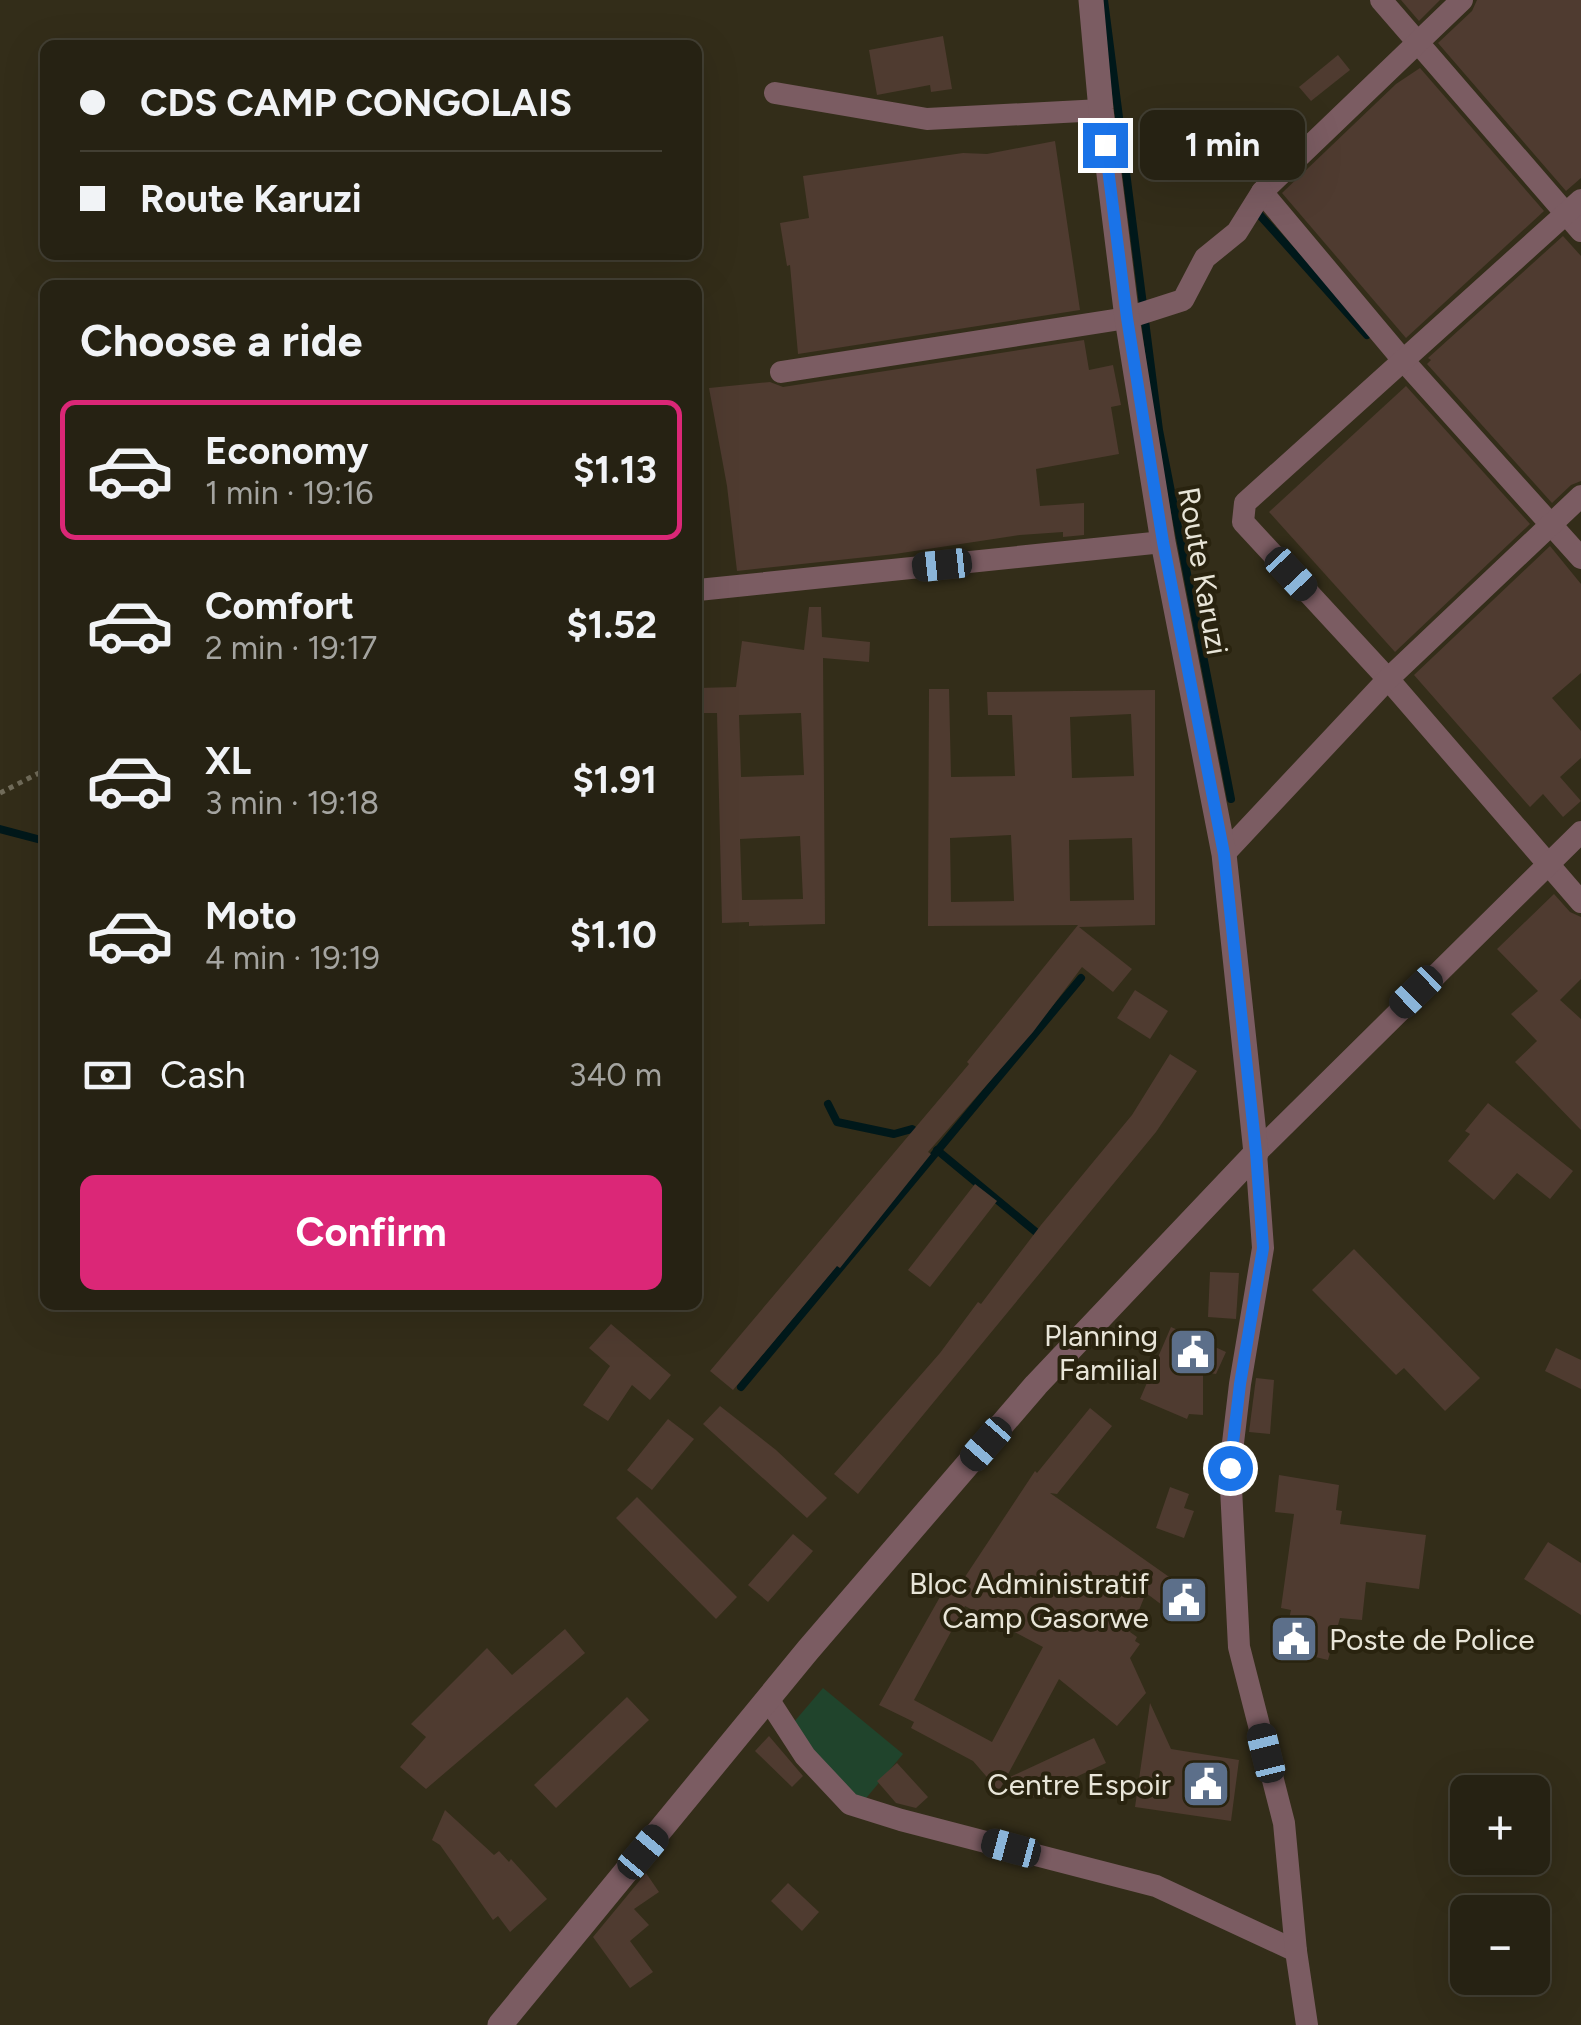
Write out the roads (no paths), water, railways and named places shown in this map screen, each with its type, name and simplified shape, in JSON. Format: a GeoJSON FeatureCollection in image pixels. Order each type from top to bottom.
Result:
{"type":"FeatureCollection","features":[{"type":"Feature","properties":{"kind":"street","name":"Route Karuzi"},"geometry":{"type":"LineString","coordinates":[[1091,0],[1127,318],[1163,542],[1224,854],[1256,1152]]}},
{"type":"Feature","properties":{"kind":"street"},"geometry":{"type":"LineString","coordinates":[[1381,0],[1576,215],[1402,359],[1245,503],[1243,522],[1388,679],[1581,902]]}},
{"type":"Feature","properties":{"kind":"street"},"geometry":{"type":"LineString","coordinates":[[781,372],[1127,318],[1183,300],[1205,258],[1237,232],[1262,192],[1462,0]]}},
{"type":"Feature","properties":{"kind":"street"},"geometry":{"type":"LineString","coordinates":[[776,93],[927,118],[1101,110]]}},
{"type":"Feature","properties":{"kind":"street"},"geometry":{"type":"LineString","coordinates":[[1262,192],[1402,359],[1581,558]]}},
{"type":"Feature","properties":{"kind":"street"},"geometry":{"type":"LineString","coordinates":[[1224,854],[1388,679],[1581,496]]}},
{"type":"Feature","properties":{"kind":"street"},"geometry":{"type":"LineString","coordinates":[[702,590],[1163,542]]}},
{"type":"Feature","properties":{"kind":"street"},"geometry":{"type":"LineString","coordinates":[[500,2025],[768,1699],[1036,1385],[1256,1152],[1581,832]]}},
{"type":"Feature","properties":{"kind":"street"},"geometry":{"type":"LineString","coordinates":[[1256,1152],[1263,1248],[1230,1468],[1240,1647],[1284,1824],[1307,2025]]}},
{"type":"Feature","properties":{"kind":"street"},"geometry":{"type":"LineString","coordinates":[[768,1699],[805,1756],[850,1804],[1156,1886],[1296,1950]]}},
{"type":"Feature","properties":{"kind":"waterway"},"geometry":{"type":"LineString","coordinates":[[1104,0],[1159,430],[1231,799]]}},
{"type":"Feature","properties":{"kind":"waterway"},"geometry":{"type":"LineString","coordinates":[[1257,212],[1367,335]]}},
{"type":"Feature","properties":{"kind":"waterway"},"geometry":{"type":"LineString","coordinates":[[0,829],[40,840]]}},
{"type":"Feature","properties":{"kind":"waterway"},"geometry":{"type":"LineString","coordinates":[[741,1387],[1081,978]]}},
{"type":"Feature","properties":{"kind":"waterway"},"geometry":{"type":"LineString","coordinates":[[828,1104],[837,1122],[894,1134],[912,1129],[919,1134]]}},
{"type":"Feature","properties":{"kind":"waterway"},"geometry":{"type":"LineString","coordinates":[[937,1150],[1042,1237]]}},
{"type":"Feature","properties":{"kind":"place","name":"Planning Familial"},"geometry":{"type":"Point","coordinates":[1193,1352]}},
{"type":"Feature","properties":{"kind":"place","name":"Bloc Administratif Camp Gasorwe"},"geometry":{"type":"Point","coordinates":[1184,1600]}},
{"type":"Feature","properties":{"kind":"place","name":"Poste de Police"},"geometry":{"type":"Point","coordinates":[1294,1639]}},
{"type":"Feature","properties":{"kind":"place","name":"Centre Espoir"},"geometry":{"type":"Point","coordinates":[1206,1784]}}]}
